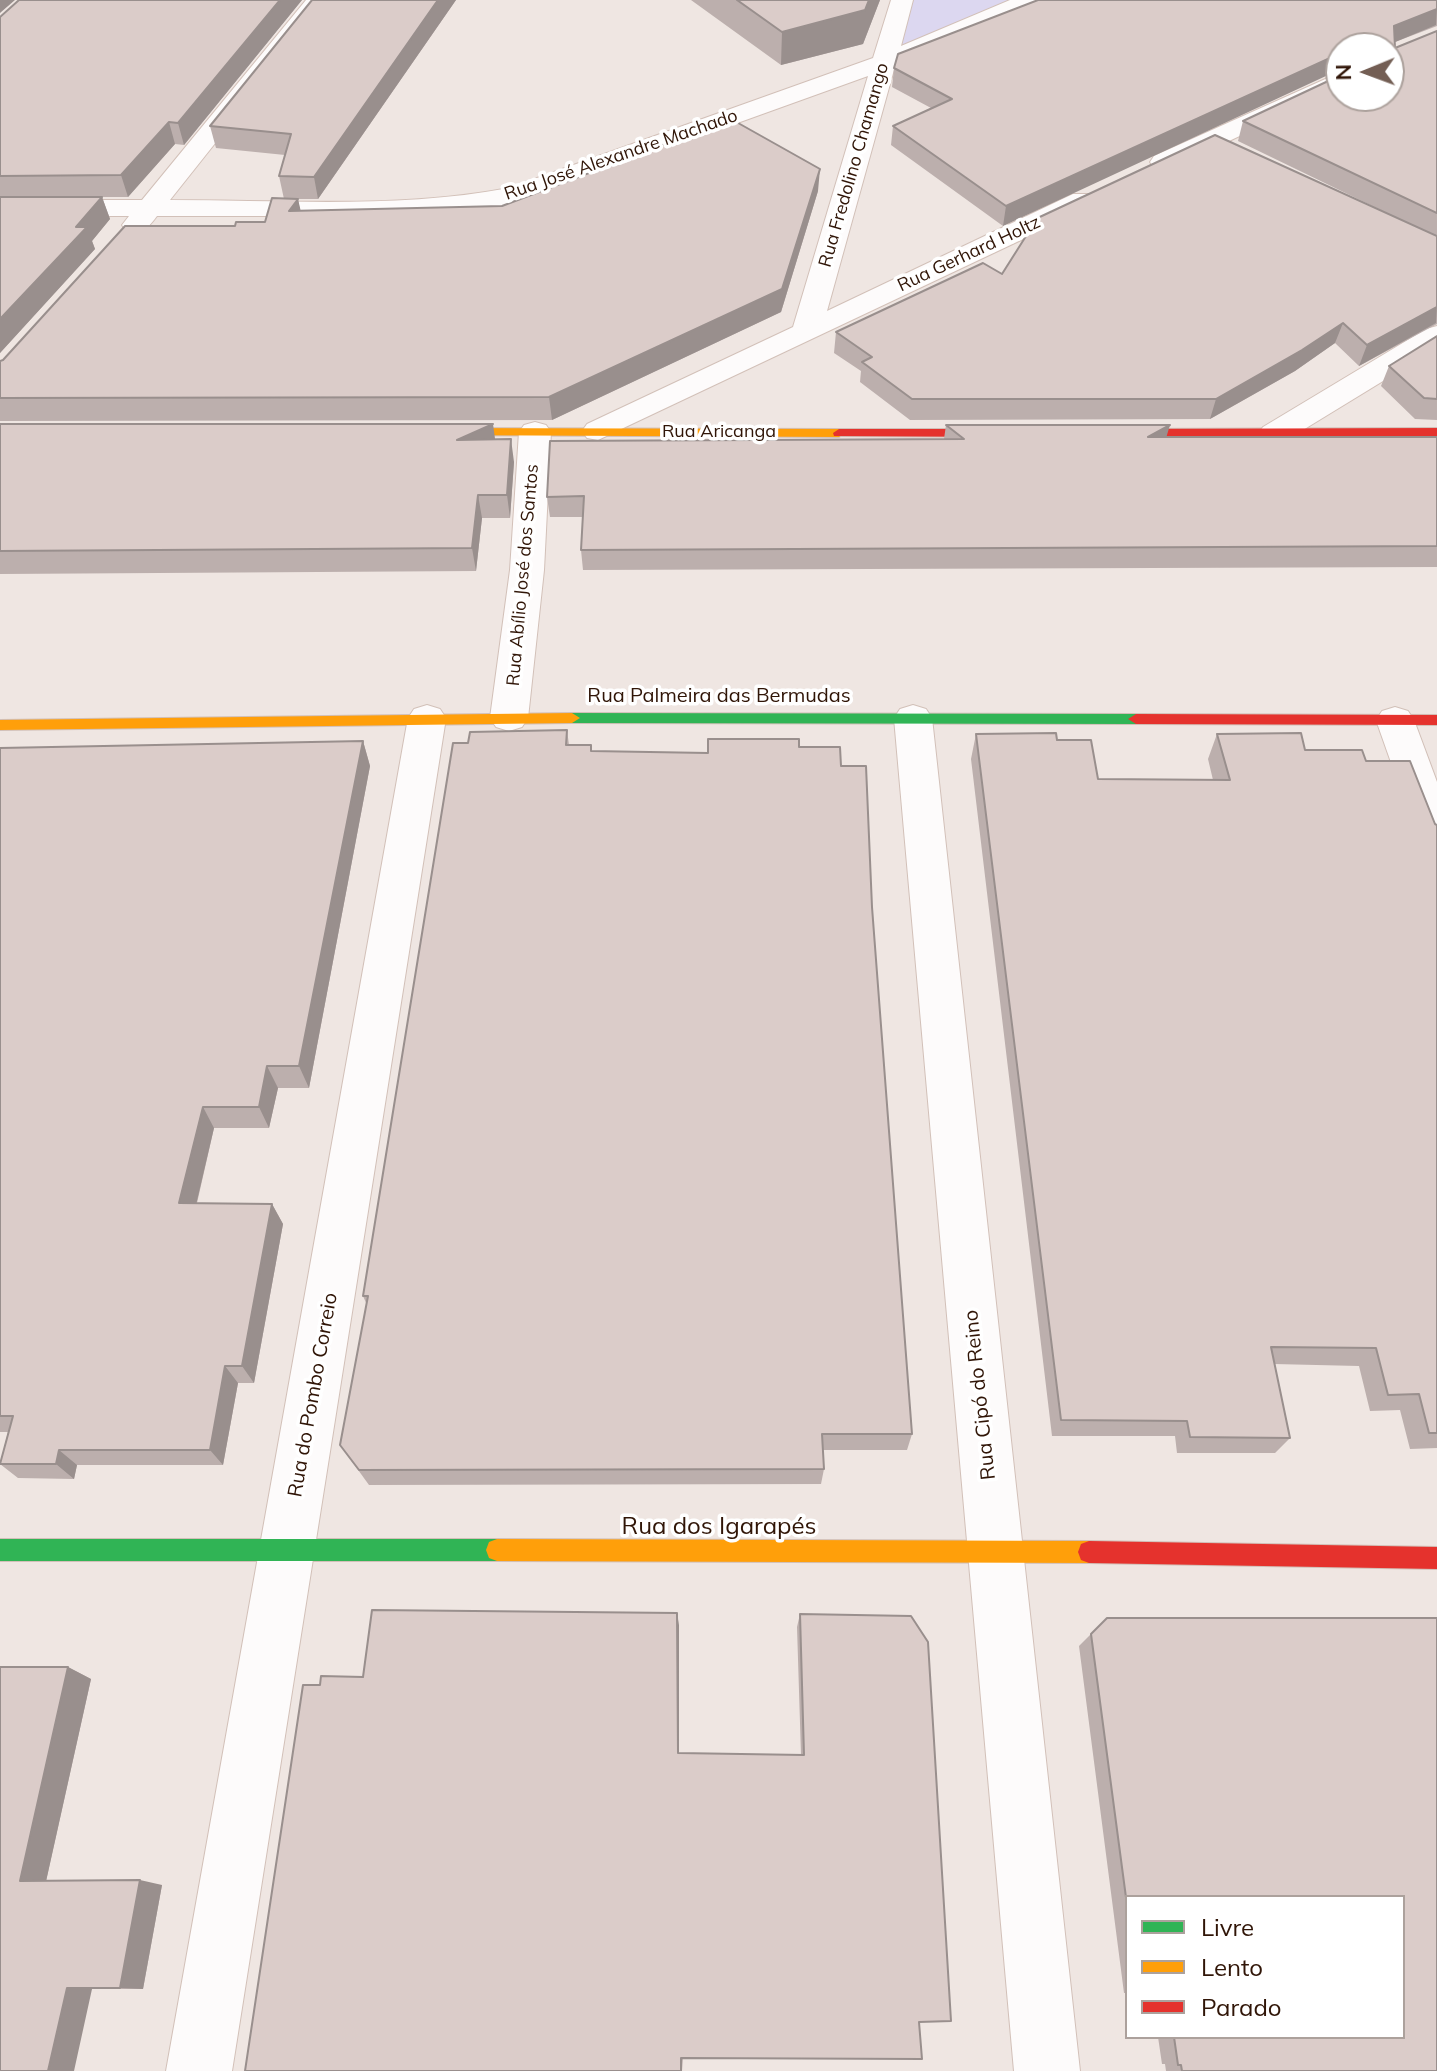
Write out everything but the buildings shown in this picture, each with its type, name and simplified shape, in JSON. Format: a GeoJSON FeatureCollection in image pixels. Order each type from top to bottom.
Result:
{"type":"FeatureCollection","features":[{"type":"Feature","properties":{"kind":"street"},"geometry":{"type":"LineString","coordinates":[[117,245],[149,210],[318,0]]}},
{"type":"Feature","properties":{"kind":"street","name":"Rua Fredolino Chamango"},"geometry":{"type":"LineString","coordinates":[[807,330],[902,0]]}},
{"type":"Feature","properties":{"kind":"street","name":"Rua José Alexandre Machado"},"geometry":{"type":"LineString","coordinates":[[0,208],[149,210],[448,206],[515,195],[884,62],[1030,0]]}},
{"type":"Feature","properties":{"kind":"street"},"geometry":{"type":"LineString","coordinates":[[1138,174],[1325,87]]}},
{"type":"Feature","properties":{"kind":"street"},"geometry":{"type":"LineString","coordinates":[[1210,141],[1238,154]]}},
{"type":"Feature","properties":{"kind":"street","name":"Rua Gerhard Holtz"},"geometry":{"type":"LineString","coordinates":[[598,431],[1109,188]]}},
{"type":"Feature","properties":{"kind":"street"},"geometry":{"type":"LineString","coordinates":[[1274,434],[1437,335]]}},
{"type":"Feature","properties":{"kind":"street","name":"Rua Aricanga"},"geometry":{"type":"LineString","coordinates":[[409,432],[1022,433]]}},
{"type":"Feature","properties":{"kind":"street","name":"Rua Abílio José dos Santos"},"geometry":{"type":"LineString","coordinates":[[509,718],[527,570],[535,432]]}},
{"type":"Feature","properties":{"kind":"street"},"geometry":{"type":"LineString","coordinates":[[1085,433],[1437,432]]}},
{"type":"Feature","properties":{"kind":"street","name":"Rua Palmeira das Bermudas"},"geometry":{"type":"LineString","coordinates":[[0,725],[427,718],[1437,720]]}},
{"type":"Feature","properties":{"kind":"street","name":"Rua do Pombo Correio"},"geometry":{"type":"LineString","coordinates":[[199,2071],[427,718]]}},
{"type":"Feature","properties":{"kind":"street","name":"Rua Cipó do Reino"},"geometry":{"type":"LineString","coordinates":[[913,718],[1047,2071]]}},
{"type":"Feature","properties":{"kind":"street"},"geometry":{"type":"LineString","coordinates":[[1395,720],[1437,836]]}},
{"type":"Feature","properties":{"kind":"street","name":"Rua dos Igarapés"},"geometry":{"type":"LineString","coordinates":[[0,1550],[996,1551],[1437,1558]]}},
{"type":"Feature","properties":{"kind":"shaded area"},"geometry":{"type":"Polygon","coordinates":[[[907,0],[1024,0],[887,59],[907,0]]]}},
{"type":"Feature","properties":{"kind":"traffic: fast"},"geometry":{"type":"LineString","coordinates":[[572,718],[1136,719]]}},
{"type":"Feature","properties":{"kind":"traffic: fast"},"geometry":{"type":"LineString","coordinates":[[0,1550],[497,1550]]}},
{"type":"Feature","properties":{"kind":"traffic: slow"},"geometry":{"type":"LineString","coordinates":[[435,432],[839,433]]}},
{"type":"Feature","properties":{"kind":"traffic: slow"},"geometry":{"type":"LineString","coordinates":[[0,725],[572,718]]}},
{"type":"Feature","properties":{"kind":"traffic: slow"},"geometry":{"type":"LineString","coordinates":[[497,1550],[1089,1552]]}},
{"type":"Feature","properties":{"kind":"traffic: jam"},"geometry":{"type":"LineString","coordinates":[[1107,433],[1437,432]]}},
{"type":"Feature","properties":{"kind":"traffic: jam"},"geometry":{"type":"LineString","coordinates":[[839,433],[1007,433]]}},
{"type":"Feature","properties":{"kind":"traffic: jam"},"geometry":{"type":"LineString","coordinates":[[1136,719],[1437,720]]}},
{"type":"Feature","properties":{"kind":"traffic: jam"},"geometry":{"type":"LineString","coordinates":[[1089,1552],[1437,1558]]}}]}
